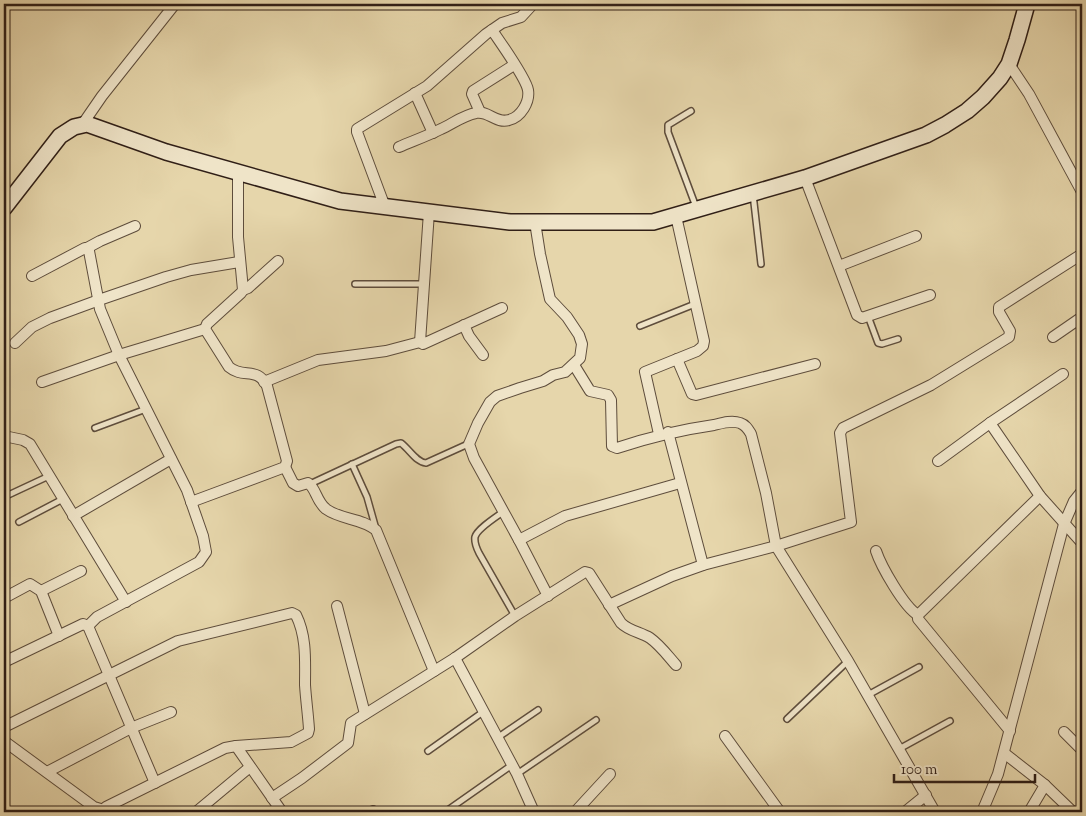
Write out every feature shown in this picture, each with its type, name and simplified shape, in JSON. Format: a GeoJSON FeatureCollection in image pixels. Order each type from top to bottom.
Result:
{"type":"FeatureCollection","features":[{"type":"Feature","properties":{"kind":"street"},"geometry":{"type":"LineString","coordinates":[[82,125],[102,96],[175,4]]}},
{"type":"Feature","properties":{"kind":"street"},"geometry":{"type":"LineString","coordinates":[[385,207],[356,130],[415,94],[436,79],[492,30],[502,23],[521,17],[533,4]]}},
{"type":"Feature","properties":{"kind":"street"},"geometry":{"type":"LineString","coordinates":[[4,208],[60,136],[74,127],[87,124],[166,152],[340,201],[510,222],[653,222],[805,178],[921,137],[946,125],[967,111],[983,97],[1009,64],[1026,4]]}},
{"type":"Feature","properties":{"kind":"street"},"geometry":{"type":"LineString","coordinates":[[398,147],[433,133],[473,113],[480,112],[499,121],[506,121],[521,111],[528,98],[526,84],[492,30]]}},
{"type":"Feature","properties":{"kind":"street"},"geometry":{"type":"LineString","coordinates":[[1009,64],[1029,94],[1082,192]]}},
{"type":"Feature","properties":{"kind":"street"},"geometry":{"type":"LineString","coordinates":[[480,112],[472,94],[473,91],[514,65]]}},
{"type":"Feature","properties":{"kind":"street"},"geometry":{"type":"LineString","coordinates":[[415,94],[433,133]]}},
{"type":"Feature","properties":{"kind":"street"},"geometry":{"type":"LineString","coordinates":[[42,382],[119,355],[205,329],[207,324],[241,293],[238,173]]}},
{"type":"Feature","properties":{"kind":"street"},"geometry":{"type":"LineString","coordinates":[[805,178],[857,314],[862,318],[930,295]]}},
{"type":"Feature","properties":{"kind":"street"},"geometry":{"type":"LineString","coordinates":[[420,342],[428,212]]}},
{"type":"Feature","properties":{"kind":"street"},"geometry":{"type":"LineString","coordinates":[[676,216],[704,341],[703,346],[697,351],[645,372],[680,483],[703,565]]}},
{"type":"Feature","properties":{"kind":"street"},"geometry":{"type":"LineString","coordinates":[[535,222],[550,299],[567,317],[578,335],[582,344],[580,358],[565,372],[553,374],[543,381],[497,396],[490,402],[483,413],[469,444],[474,458],[520,540],[548,596]]}},
{"type":"Feature","properties":{"kind":"street"},"geometry":{"type":"LineString","coordinates":[[32,276],[100,241],[135,226]]}},
{"type":"Feature","properties":{"kind":"street"},"geometry":{"type":"LineString","coordinates":[[839,266],[916,236]]}},
{"type":"Feature","properties":{"kind":"street"},"geometry":{"type":"LineString","coordinates":[[87,248],[96,280],[100,309],[119,355],[191,502],[203,536],[206,552],[199,562],[97,617],[88,626]]}},
{"type":"Feature","properties":{"kind":"street"},"geometry":{"type":"LineString","coordinates":[[609,605],[672,576],[703,565],[776,546],[851,522],[840,433],[843,428],[931,384],[1009,338],[1010,331],[999,312],[1000,307],[1082,254]]}},
{"type":"Feature","properties":{"kind":"street"},"geometry":{"type":"LineString","coordinates":[[242,290],[248,288],[278,261]]}},
{"type":"Feature","properties":{"kind":"street"},"geometry":{"type":"LineString","coordinates":[[15,343],[32,327],[50,318],[99,300],[191,270],[239,262]]}},
{"type":"Feature","properties":{"kind":"street"},"geometry":{"type":"LineString","coordinates":[[264,382],[318,360],[386,351],[420,342],[423,344],[502,308]]}},
{"type":"Feature","properties":{"kind":"street"},"geometry":{"type":"LineString","coordinates":[[1053,337],[1082,316]]}},
{"type":"Feature","properties":{"kind":"street"},"geometry":{"type":"LineString","coordinates":[[464,325],[483,356]]}},
{"type":"Feature","properties":{"kind":"street"},"geometry":{"type":"LineString","coordinates":[[205,329],[229,367],[235,371],[255,374],[263,378],[287,459],[285,467],[293,483],[295,485],[310,484],[318,500],[325,508],[334,514],[366,523],[376,530],[434,671]]}},
{"type":"Feature","properties":{"kind":"street"},"geometry":{"type":"LineString","coordinates":[[677,358],[692,394],[696,395],[815,364]]}},
{"type":"Feature","properties":{"kind":"street"},"geometry":{"type":"LineString","coordinates":[[574,365],[590,391],[608,395],[611,400],[612,446],[616,448],[664,433],[732,422],[740,423],[747,428],[751,434],[766,493],[776,546],[848,661],[935,812]]}},
{"type":"Feature","properties":{"kind":"street"},"geometry":{"type":"LineString","coordinates":[[938,461],[1063,374]]}},
{"type":"Feature","properties":{"kind":"street"},"geometry":{"type":"LineString","coordinates":[[990,423],[1040,496],[1082,543]]}},
{"type":"Feature","properties":{"kind":"street"},"geometry":{"type":"LineString","coordinates":[[4,436],[23,440],[30,444],[126,602]]}},
{"type":"Feature","properties":{"kind":"street"},"geometry":{"type":"LineString","coordinates":[[73,516],[171,459]]}},
{"type":"Feature","properties":{"kind":"street"},"geometry":{"type":"LineString","coordinates":[[191,502],[285,467]]}},
{"type":"Feature","properties":{"kind":"street"},"geometry":{"type":"LineString","coordinates":[[520,540],[565,516],[680,483]]}},
{"type":"Feature","properties":{"kind":"street"},"geometry":{"type":"LineString","coordinates":[[982,812],[998,774],[1004,753],[1064,524],[1074,501],[1082,491]]}},
{"type":"Feature","properties":{"kind":"street"},"geometry":{"type":"LineString","coordinates":[[918,615],[1040,496]]}},
{"type":"Feature","properties":{"kind":"street"},"geometry":{"type":"LineString","coordinates":[[876,551],[880,564],[887,576],[912,611],[918,615],[918,619],[1010,731]]}},
{"type":"Feature","properties":{"kind":"street"},"geometry":{"type":"LineString","coordinates":[[41,591],[81,571]]}},
{"type":"Feature","properties":{"kind":"street"},"geometry":{"type":"LineString","coordinates":[[272,798],[348,743],[351,724],[455,658],[515,616],[586,572],[589,573],[624,626],[653,641],[676,664]]}},
{"type":"Feature","properties":{"kind":"street"},"geometry":{"type":"LineString","coordinates":[[4,598],[30,584],[41,591],[59,636]]}},
{"type":"Feature","properties":{"kind":"street"},"geometry":{"type":"LineString","coordinates":[[337,606],[365,714]]}},
{"type":"Feature","properties":{"kind":"street"},"geometry":{"type":"LineString","coordinates":[[4,727],[184,639],[294,614],[297,617],[305,650],[308,731],[291,742],[225,748],[106,807],[104,811],[94,807],[4,740]]}},
{"type":"Feature","properties":{"kind":"street"},"geometry":{"type":"LineString","coordinates":[[4,662],[84,624],[88,626]]}},
{"type":"Feature","properties":{"kind":"street"},"geometry":{"type":"LineString","coordinates":[[88,626],[155,783]]}},
{"type":"Feature","properties":{"kind":"street"},"geometry":{"type":"LineString","coordinates":[[455,658],[514,769],[534,812]]}},
{"type":"Feature","properties":{"kind":"street"},"geometry":{"type":"LineString","coordinates":[[47,772],[132,728],[171,712]]}},
{"type":"Feature","properties":{"kind":"street"},"geometry":{"type":"LineString","coordinates":[[1064,732],[1082,750]]}},
{"type":"Feature","properties":{"kind":"street"},"geometry":{"type":"LineString","coordinates":[[725,736],[780,812]]}},
{"type":"Feature","properties":{"kind":"street"},"geometry":{"type":"LineString","coordinates":[[236,746],[279,811]]}},
{"type":"Feature","properties":{"kind":"street"},"geometry":{"type":"LineString","coordinates":[[1004,753],[1045,785],[1073,812]]}},
{"type":"Feature","properties":{"kind":"street"},"geometry":{"type":"LineString","coordinates":[[196,812],[250,767]]}},
{"type":"Feature","properties":{"kind":"street"},"geometry":{"type":"LineString","coordinates":[[575,812],[610,774]]}},
{"type":"Feature","properties":{"kind":"street"},"geometry":{"type":"LineString","coordinates":[[1029,812],[1045,785]]}},
{"type":"Feature","properties":{"kind":"street"},"geometry":{"type":"LineString","coordinates":[[905,812],[926,795]]}},
{"type":"Feature","properties":{"kind":"lane"},"geometry":{"type":"LineString","coordinates":[[691,111],[668,125],[668,132],[696,210]]}},
{"type":"Feature","properties":{"kind":"lane"},"geometry":{"type":"LineString","coordinates":[[753,194],[761,264]]}},
{"type":"Feature","properties":{"kind":"lane"},"geometry":{"type":"LineString","coordinates":[[355,284],[423,284]]}},
{"type":"Feature","properties":{"kind":"lane"},"geometry":{"type":"LineString","coordinates":[[640,326],[695,304]]}},
{"type":"Feature","properties":{"kind":"lane"},"geometry":{"type":"LineString","coordinates":[[868,316],[878,343],[882,344],[898,339]]}},
{"type":"Feature","properties":{"kind":"lane"},"geometry":{"type":"LineString","coordinates":[[95,428],[146,408]]}},
{"type":"Feature","properties":{"kind":"lane"},"geometry":{"type":"LineString","coordinates":[[310,484],[396,444],[401,443],[417,459],[426,462],[469,444]]}},
{"type":"Feature","properties":{"kind":"lane"},"geometry":{"type":"LineString","coordinates":[[352,464],[367,497],[376,530]]}},
{"type":"Feature","properties":{"kind":"lane"},"geometry":{"type":"LineString","coordinates":[[4,497],[49,476]]}},
{"type":"Feature","properties":{"kind":"lane"},"geometry":{"type":"LineString","coordinates":[[19,522],[63,499]]}},
{"type":"Feature","properties":{"kind":"lane"},"geometry":{"type":"LineString","coordinates":[[503,512],[480,530],[475,536],[475,543],[479,554],[515,616]]}},
{"type":"Feature","properties":{"kind":"lane"},"geometry":{"type":"LineString","coordinates":[[788,719],[848,661]]}},
{"type":"Feature","properties":{"kind":"lane"},"geometry":{"type":"LineString","coordinates":[[868,695],[919,667]]}},
{"type":"Feature","properties":{"kind":"lane"},"geometry":{"type":"LineString","coordinates":[[497,738],[538,710]]}},
{"type":"Feature","properties":{"kind":"lane"},"geometry":{"type":"LineString","coordinates":[[428,751],[484,712]]}},
{"type":"Feature","properties":{"kind":"lane"},"geometry":{"type":"LineString","coordinates":[[445,812],[596,720]]}},
{"type":"Feature","properties":{"kind":"lane"},"geometry":{"type":"LineString","coordinates":[[899,749],[950,720]]}}]}
